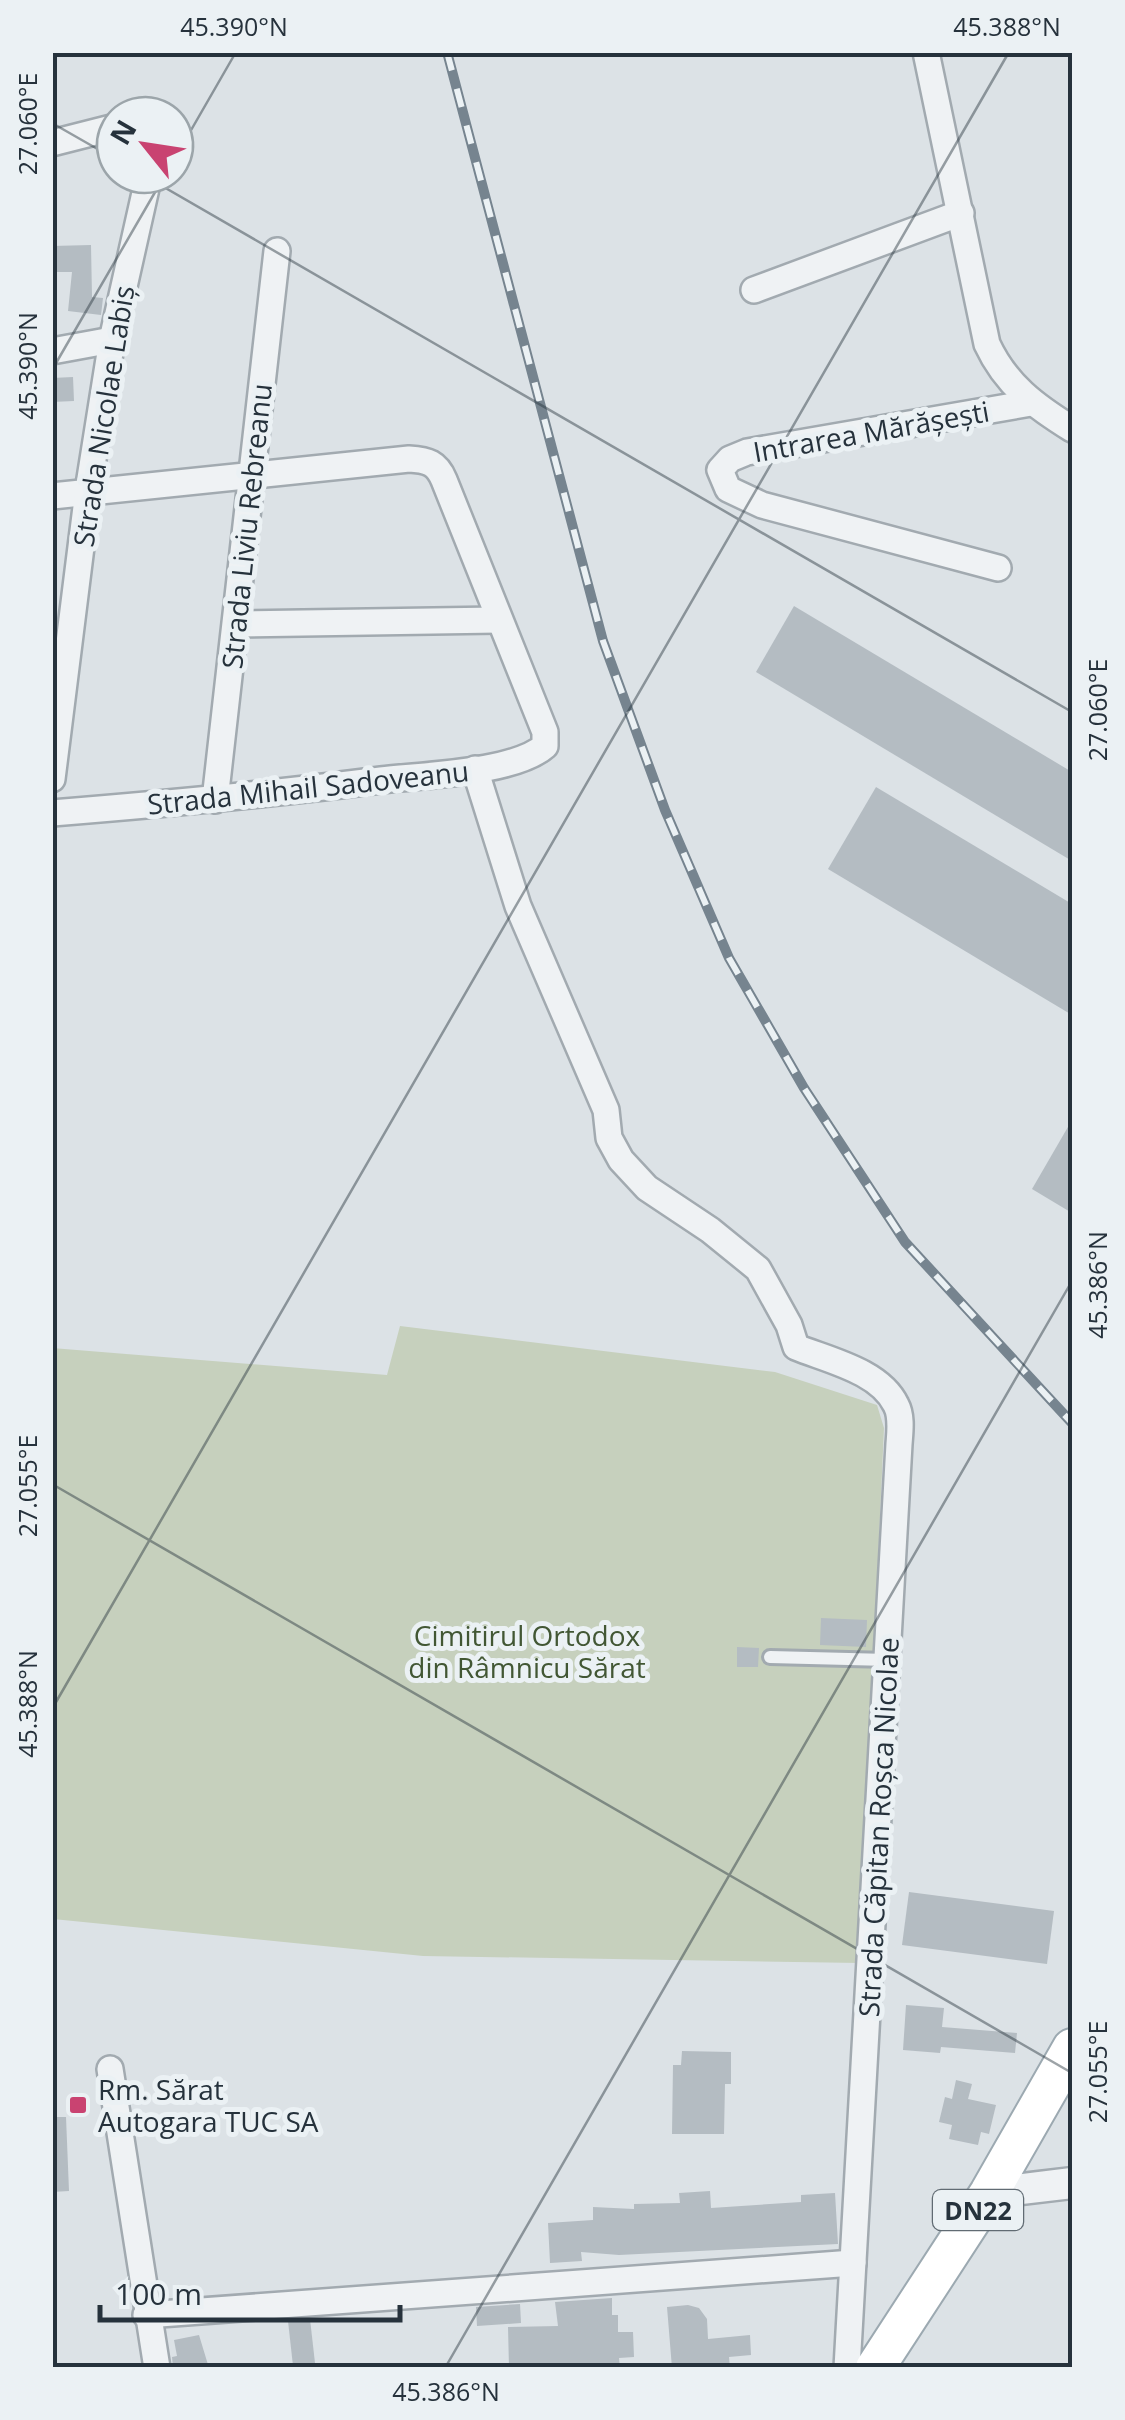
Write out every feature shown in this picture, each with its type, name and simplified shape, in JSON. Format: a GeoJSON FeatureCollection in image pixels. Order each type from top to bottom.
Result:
{"type":"FeatureCollection","features":[{"type":"Feature","properties":{"kind":"main road","name":"DN22"},"geometry":{"type":"LineString","coordinates":[[876,2368],[989,2193],[1072,2048]]}},
{"type":"Feature","properties":{"kind":"street"},"geometry":{"type":"LineString","coordinates":[[926,52],[987,344],[997,366],[1031,404],[1072,429]]}},
{"type":"Feature","properties":{"kind":"street"},"geometry":{"type":"LineString","coordinates":[[52,143],[95,131]]}},
{"type":"Feature","properties":{"kind":"street","name":"Strada Nicolae Labiș"},"geometry":{"type":"LineString","coordinates":[[52,779],[88,492],[112,340],[145,195]]}},
{"type":"Feature","properties":{"kind":"street"},"geometry":{"type":"LineString","coordinates":[[754,290],[961,213]]}},
{"type":"Feature","properties":{"kind":"street","name":"Strada Liviu Rebreanu"},"geometry":{"type":"LineString","coordinates":[[215,800],[276,251]]}},
{"type":"Feature","properties":{"kind":"street"},"geometry":{"type":"LineString","coordinates":[[52,351],[112,340]]}},
{"type":"Feature","properties":{"kind":"street","name":"Intrarea Mărășești"},"geometry":{"type":"LineString","coordinates":[[998,568],[762,505],[728,489],[720,470],[730,459],[746,452],[1031,404]]}},
{"type":"Feature","properties":{"kind":"street"},"geometry":{"type":"LineString","coordinates":[[52,496],[409,460],[431,462],[439,468],[498,620],[236,624]]}},
{"type":"Feature","properties":{"kind":"street","name":"Strada Mihail Sadoveanu"},"geometry":{"type":"LineString","coordinates":[[52,813],[215,800],[475,769],[535,755],[545,746],[545,732],[498,620]]}},
{"type":"Feature","properties":{"kind":"street","name":"Strada Căpitan Roșca Nicolae"},"geometry":{"type":"LineString","coordinates":[[475,769],[518,906],[606,1110],[609,1138],[615,1149],[647,1188],[710,1230],[758,1269],[789,1325],[796,1347],[862,1374],[883,1387],[898,1408],[900,1444],[847,2368]]}},
{"type":"Feature","properties":{"kind":"street"},"geometry":{"type":"LineString","coordinates":[[110,2069],[157,2368]]}},
{"type":"Feature","properties":{"kind":"street"},"geometry":{"type":"LineString","coordinates":[[989,2193],[1072,2183]]}},
{"type":"Feature","properties":{"kind":"street"},"geometry":{"type":"LineString","coordinates":[[146,2315],[852,2263]]}},
{"type":"Feature","properties":{"kind":"lane"},"geometry":{"type":"LineString","coordinates":[[770,1657],[888,1660]]}},
{"type":"Feature","properties":{"kind":"green space","name":"Cimitirul Ortodox din Râmnicu Sărat"},"geometry":{"type":"Polygon","coordinates":[[[400,1326],[775,1372],[877,1405],[884,1428],[860,1963],[423,1956],[53,1919],[52,1348],[387,1375],[400,1326]]]}},
{"type":"Feature","properties":{"kind":"building"},"geometry":{"type":"Polygon","coordinates":[[[91,245],[92,297],[103,298],[101,315],[68,311],[72,272],[52,272],[52,246],[91,245]]]}},
{"type":"Feature","properties":{"kind":"building"},"geometry":{"type":"Polygon","coordinates":[[[73,377],[74,401],[52,402],[52,378],[73,377]]]}},
{"type":"Feature","properties":{"kind":"building"},"geometry":{"type":"Polygon","coordinates":[[[794,606],[1072,772],[1072,861],[756,672],[794,606]]]}},
{"type":"Feature","properties":{"kind":"building"},"geometry":{"type":"Polygon","coordinates":[[[876,787],[1072,904],[1072,1015],[828,869],[876,787]]]}},
{"type":"Feature","properties":{"kind":"building"},"geometry":{"type":"Polygon","coordinates":[[[1072,1120],[1072,1213],[1032,1189],[1072,1120]]]}},
{"type":"Feature","properties":{"kind":"building"},"geometry":{"type":"Polygon","coordinates":[[[821,1618],[867,1620],[866,1647],[820,1645],[821,1618]]]}},
{"type":"Feature","properties":{"kind":"building"},"geometry":{"type":"Polygon","coordinates":[[[737,1647],[759,1648],[758,1667],[737,1667],[737,1647]]]}},
{"type":"Feature","properties":{"kind":"building"},"geometry":{"type":"Polygon","coordinates":[[[909,1892],[1054,1911],[1047,1964],[902,1945],[909,1892]]]}},
{"type":"Feature","properties":{"kind":"building"},"geometry":{"type":"Polygon","coordinates":[[[906,2005],[944,2008],[942,2027],[1017,2033],[1015,2053],[941,2047],[940,2053],[903,2050],[906,2005]]]}},
{"type":"Feature","properties":{"kind":"building"},"geometry":{"type":"Polygon","coordinates":[[[682,2051],[731,2052],[731,2084],[725,2084],[724,2134],[672,2134],[673,2065],[681,2065],[682,2051]]]}},
{"type":"Feature","properties":{"kind":"building"},"geometry":{"type":"Polygon","coordinates":[[[956,2080],[972,2084],[968,2099],[996,2105],[989,2134],[981,2132],[978,2145],[949,2139],[952,2125],[939,2122],[945,2097],[952,2099],[956,2080]]]}},
{"type":"Feature","properties":{"kind":"building"},"geometry":{"type":"Polygon","coordinates":[[[52,2117],[66,2117],[69,2191],[52,2192],[52,2117]]]}},
{"type":"Feature","properties":{"kind":"building"},"geometry":{"type":"Polygon","coordinates":[[[710,2191],[711,2208],[801,2202],[801,2195],[835,2193],[838,2244],[619,2255],[581,2252],[582,2261],[550,2263],[548,2223],[593,2220],[593,2207],[634,2209],[634,2204],[680,2203],[679,2193],[710,2191]]]}},
{"type":"Feature","properties":{"kind":"building"},"geometry":{"type":"Polygon","coordinates":[[[612,2298],[618,2332],[633,2332],[634,2357],[619,2358],[620,2368],[509,2368],[508,2327],[558,2326],[555,2302],[612,2298]]]}},
{"type":"Feature","properties":{"kind":"building"},"geometry":{"type":"Polygon","coordinates":[[[520,2304],[521,2323],[477,2326],[476,2307],[520,2304]]]}},
{"type":"Feature","properties":{"kind":"building"},"geometry":{"type":"Polygon","coordinates":[[[667,2307],[699,2308],[707,2319],[708,2339],[750,2335],[751,2355],[729,2357],[730,2368],[672,2368],[667,2307]]]}},
{"type":"Feature","properties":{"kind":"building"},"geometry":{"type":"Polygon","coordinates":[[[310,2319],[315,2363],[293,2366],[288,2321],[310,2319]]]}},
{"type":"Feature","properties":{"kind":"building"},"geometry":{"type":"Polygon","coordinates":[[[199,2335],[209,2368],[173,2368],[172,2357],[177,2356],[174,2340],[199,2335]]]}},
{"type":"Feature","properties":{"kind":"railway"},"geometry":{"type":"LineString","coordinates":[[447,52],[603,641],[665,810],[729,958],[804,1088],[905,1242],[1072,1423]]}},
{"type":"Feature","properties":{"kind":"place","name":"Rm. Sărat Autogara TUC SA"},"geometry":{"type":"Point","coordinates":[78,2105]}}]}
